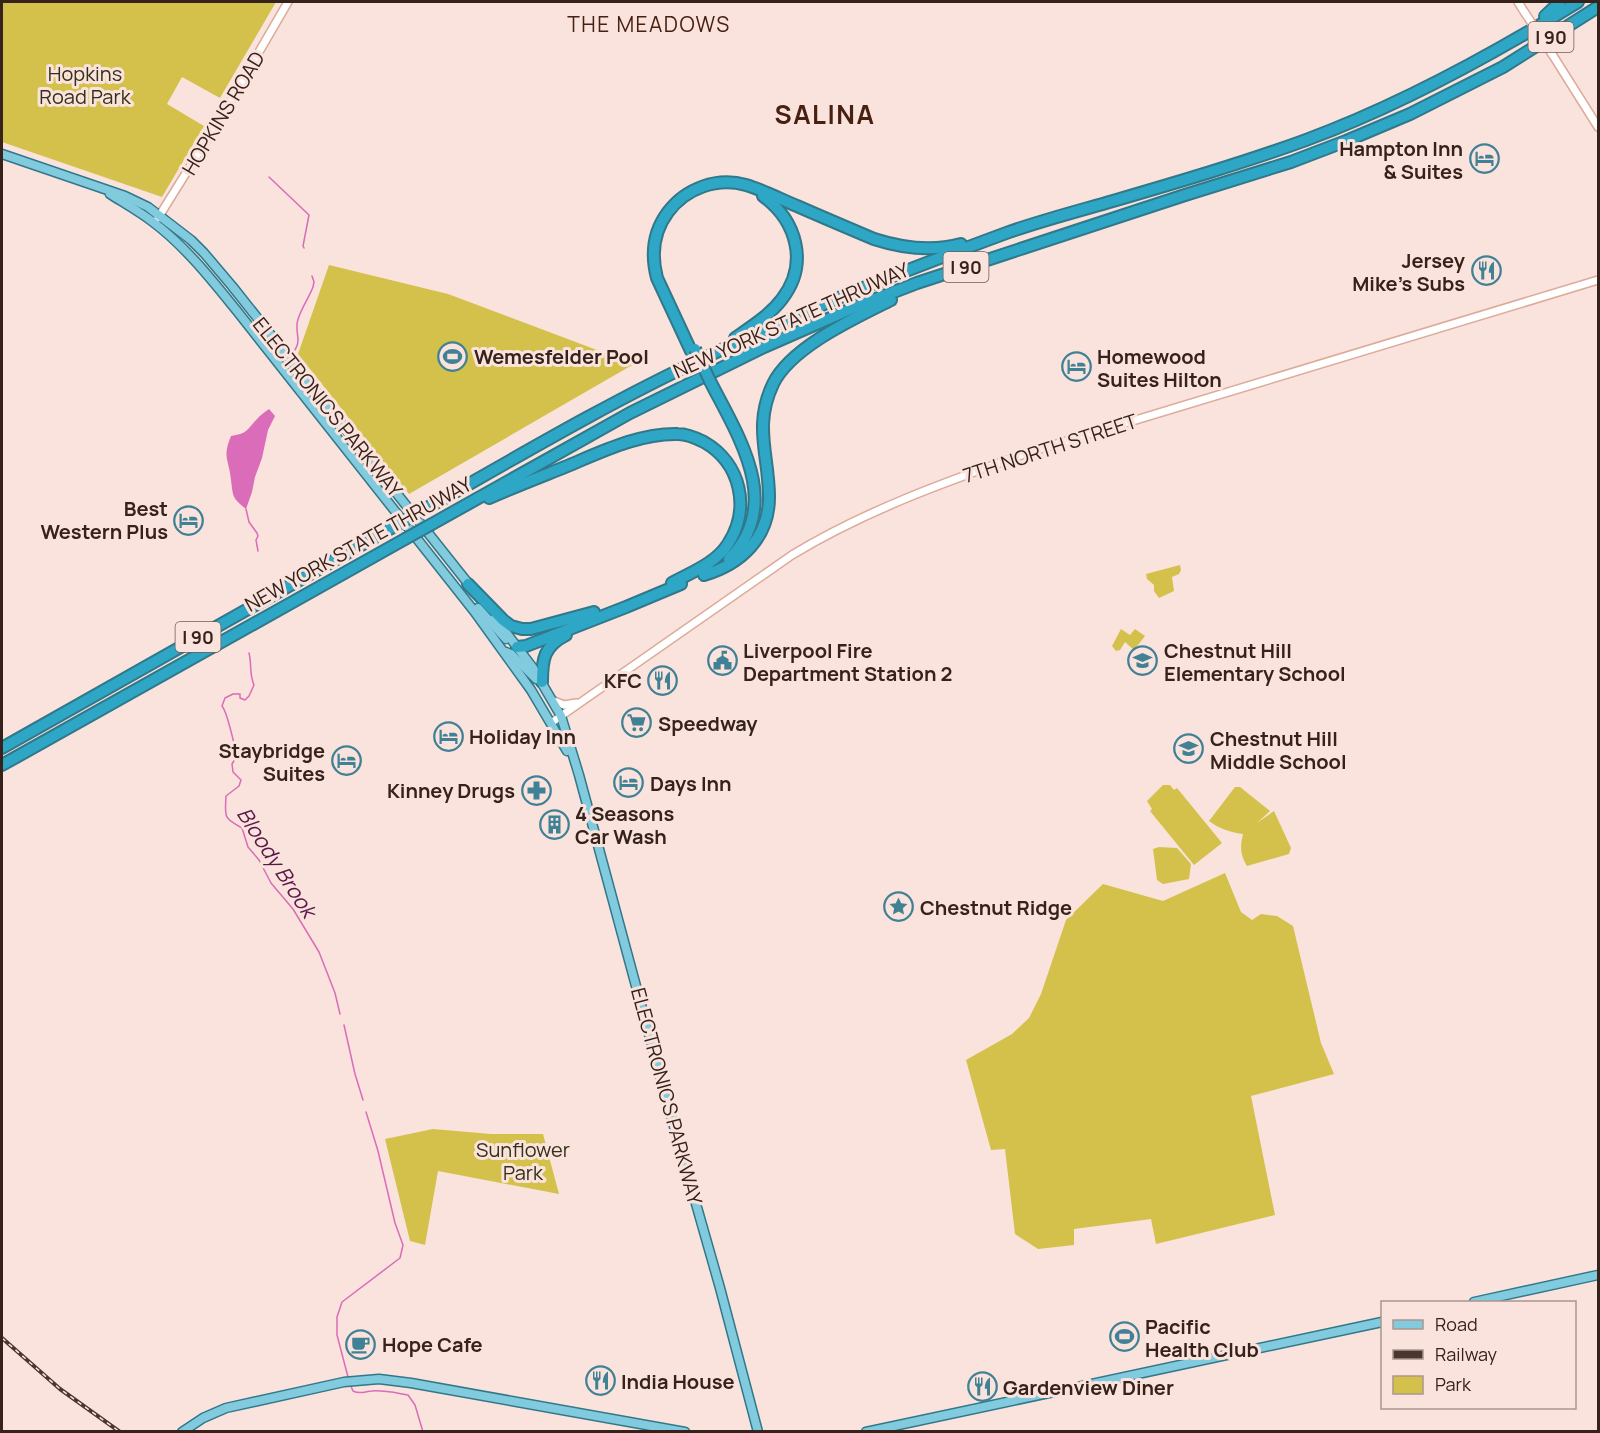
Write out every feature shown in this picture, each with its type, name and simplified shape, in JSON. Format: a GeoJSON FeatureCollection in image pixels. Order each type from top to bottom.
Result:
{"type":"FeatureCollection","features":[{"type":"Feature","properties":{"kind":"highway"},"geometry":{"type":"LineString","coordinates":[[1505,45],[1560,2]]}},
{"type":"Feature","properties":{"kind":"highway","name":"NEW YORK STATE THRUWAY"},"geometry":{"type":"LineString","coordinates":[[2,748],[576,423],[704,357],[832,300],[1014,231],[1237,163],[1344,125],[1432,84],[1578,2]]}},
{"type":"Feature","properties":{"kind":"highway","name":"NEW YORK STATE THRUWAY"},"geometry":{"type":"LineString","coordinates":[[2,765],[621,418],[723,366],[860,306],[953,271],[1291,162],[1346,141],[1410,114],[1503,67],[1599,7]]}},
{"type":"Feature","properties":{"kind":"highway"},"geometry":{"type":"LineString","coordinates":[[468,584],[511,626],[522,629],[536,628],[626,607],[717,568],[742,545],[752,522],[755,506],[753,480],[745,452],[657,278],[654,252],[660,224],[680,199],[691,191],[702,186],[723,182],[748,185],[874,239],[910,248],[953,247],[1014,231]]}},
{"type":"Feature","properties":{"kind":"highway"},"geometry":{"type":"LineString","coordinates":[[693,350],[661,278],[657,257],[661,234],[668,218],[678,206],[699,192],[732,186],[752,191],[772,203],[786,220],[794,235],[795,272],[781,301],[751,327],[704,357]]}},
{"type":"Feature","properties":{"kind":"highway"},"geometry":{"type":"LineString","coordinates":[[704,574],[718,571],[732,564],[746,553],[763,528],[768,514],[769,497],[762,439],[763,413],[779,374],[789,362],[829,333],[953,271]]}},
{"type":"Feature","properties":{"kind":"highway"},"geometry":{"type":"LineString","coordinates":[[517,646],[526,646],[712,566],[723,559],[740,540],[751,511],[749,483],[740,451],[709,381]]}},
{"type":"Feature","properties":{"kind":"highway"},"geometry":{"type":"LineString","coordinates":[[450,514],[590,456],[642,438],[679,434],[697,438],[716,450],[728,462],[736,477],[741,493],[739,520],[736,531],[727,546],[716,557],[672,583]]}},
{"type":"Feature","properties":{"kind":"highway"},"geometry":{"type":"LineString","coordinates":[[542,682],[543,662],[552,644],[600,613]]}},
{"type":"Feature","properties":{"kind":"main road"},"geometry":{"type":"LineString","coordinates":[[2,153],[100,189],[157,219]]}},
{"type":"Feature","properties":{"kind":"main road","name":"ELECTRONICS PARKWAY"},"geometry":{"type":"LineString","coordinates":[[157,219],[217,286],[441,568],[531,690],[574,762]]}},
{"type":"Feature","properties":{"kind":"main road","name":"ELECTRONICS PARKWAY"},"geometry":{"type":"LineString","coordinates":[[157,219],[191,240],[232,286],[517,646],[542,682],[561,716],[758,1431]]}},
{"type":"Feature","properties":{"kind":"main road"},"geometry":{"type":"LineString","coordinates":[[217,286],[249,309]]}},
{"type":"Feature","properties":{"kind":"main road"},"geometry":{"type":"LineString","coordinates":[[237,311],[246,315],[287,354]]}},
{"type":"Feature","properties":{"kind":"main road"},"geometry":{"type":"LineString","coordinates":[[441,568],[501,634],[517,646]]}},
{"type":"Feature","properties":{"kind":"main road"},"geometry":{"type":"LineString","coordinates":[[503,650],[517,646]]}},
{"type":"Feature","properties":{"kind":"main road"},"geometry":{"type":"LineString","coordinates":[[503,650],[512,654],[551,697]]}},
{"type":"Feature","properties":{"kind":"main road"},"geometry":{"type":"LineString","coordinates":[[1479,1301],[1599,1275]]}},
{"type":"Feature","properties":{"kind":"main road"},"geometry":{"type":"LineString","coordinates":[[866,1431],[1381,1322]]}},
{"type":"Feature","properties":{"kind":"main road"},"geometry":{"type":"LineString","coordinates":[[182,1431],[211,1413],[226,1408],[349,1381],[379,1379],[685,1431]]}},
{"type":"Feature","properties":{"kind":"street","name":"HOPKINS ROAD"},"geometry":{"type":"LineString","coordinates":[[157,219],[227,107],[288,2]]}},
{"type":"Feature","properties":{"kind":"street"},"geometry":{"type":"LineString","coordinates":[[1518,2],[1599,127]]}},
{"type":"Feature","properties":{"kind":"street","name":"7TH NORTH STREET"},"geometry":{"type":"LineString","coordinates":[[551,723],[792,555],[823,537],[893,504],[1030,452],[1599,280]]}},
{"type":"Feature","properties":{"kind":"street"},"geometry":{"type":"LineString","coordinates":[[551,697],[561,704],[570,705],[582,701]]}},
{"type":"Feature","properties":{"kind":"green space","name":"Hopkins Road Park"},"geometry":{"type":"Polygon","coordinates":[[[2,2],[276,2],[220,98],[182,77],[167,104],[204,126],[162,197],[2,142],[2,2]]]}},
{"type":"Feature","properties":{"kind":"green space"},"geometry":{"type":"Polygon","coordinates":[[[329,265],[448,294],[634,364],[409,494],[298,354],[329,265]]]}},
{"type":"Feature","properties":{"kind":"green space"},"geometry":{"type":"Polygon","coordinates":[[[1180,565],[1179,574],[1172,577],[1174,591],[1159,598],[1146,574],[1180,565]]]}},
{"type":"Feature","properties":{"kind":"green space"},"geometry":{"type":"Polygon","coordinates":[[[1121,629],[1130,635],[1135,629],[1145,636],[1134,650],[1125,642],[1120,650],[1116,651],[1112,646],[1121,629]]]}},
{"type":"Feature","properties":{"kind":"green space"},"geometry":{"type":"Polygon","coordinates":[[[1163,785],[1170,785],[1174,790],[1177,788],[1222,843],[1194,865],[1150,811],[1152,809],[1147,801],[1163,785]]]}},
{"type":"Feature","properties":{"kind":"green space"},"geometry":{"type":"Polygon","coordinates":[[[1235,787],[1240,787],[1270,811],[1257,823],[1274,811],[1291,848],[1289,854],[1247,866],[1241,850],[1243,834],[1225,830],[1209,821],[1235,787]]]}},
{"type":"Feature","properties":{"kind":"green space"},"geometry":{"type":"Polygon","coordinates":[[[1177,848],[1191,864],[1189,879],[1163,884],[1157,880],[1153,849],[1177,848]]]}},
{"type":"Feature","properties":{"kind":"green space"},"geometry":{"type":"Polygon","coordinates":[[[1225,873],[1241,912],[1252,920],[1261,914],[1277,916],[1293,926],[1321,1043],[1334,1074],[1251,1096],[1275,1215],[1156,1244],[1151,1219],[1074,1229],[1074,1245],[1038,1249],[1015,1234],[1005,1149],[991,1150],[966,1060],[1012,1034],[1029,1018],[1041,994],[1066,920],[1103,884],[1163,901],[1225,873]]]}},
{"type":"Feature","properties":{"kind":"green space","name":"Sunflower Park"},"geometry":{"type":"Polygon","coordinates":[[[433,1129],[491,1134],[543,1134],[559,1194],[438,1171],[425,1245],[410,1241],[385,1139],[433,1129]]]}},
{"type":"Feature","properties":{"kind":"shaded area"},"geometry":{"type":"Polygon","coordinates":[[[269,409],[275,416],[268,430],[246,509],[233,493],[227,449],[231,436],[246,431],[269,409]]]}},
{"type":"Feature","properties":{"kind":"waterway"},"geometry":{"type":"LineString","coordinates":[[269,177],[309,215],[304,248]]}},
{"type":"Feature","properties":{"kind":"waterway"},"geometry":{"type":"LineString","coordinates":[[293,353],[298,342],[297,328],[301,310],[313,287],[312,276]]}},
{"type":"Feature","properties":{"kind":"waterway"},"geometry":{"type":"LineString","coordinates":[[246,509],[249,522],[258,536],[256,540],[258,551]]}},
{"type":"Feature","properties":{"kind":"waterway","name":"Bloody Brook"},"geometry":{"type":"LineString","coordinates":[[249,653],[254,685],[249,696],[245,700],[240,698],[240,694],[233,694],[225,698],[222,706],[229,722],[237,756],[232,764],[233,772],[241,780],[239,786],[226,796],[226,816],[242,828],[248,847],[259,860],[271,883],[293,909],[319,952],[335,993],[340,1014]]}},
{"type":"Feature","properties":{"kind":"waterway","name":"Bloody Brook"},"geometry":{"type":"LineString","coordinates":[[344,1025],[363,1100]]}},
{"type":"Feature","properties":{"kind":"waterway","name":"Bloody Brook"},"geometry":{"type":"LineString","coordinates":[[348,1377],[337,1335],[337,1317],[342,1302],[400,1258],[403,1245],[395,1223],[366,1112]]}},
{"type":"Feature","properties":{"kind":"waterway","name":"Bloody Brook"},"geometry":{"type":"LineString","coordinates":[[350,1384],[353,1391],[358,1393],[381,1391],[408,1395],[415,1405],[423,1432]]}},
{"type":"Feature","properties":{"kind":"railway"},"geometry":{"type":"LineString","coordinates":[[2,1338],[60,1389],[120,1432]]}},
{"type":"Feature","properties":{"kind":"place","name":"Hampton Inn & Suites"},"geometry":{"type":"Point","coordinates":[1484,159]}},
{"type":"Feature","properties":{"kind":"place","name":"Jersey Mike's Subs"},"geometry":{"type":"Point","coordinates":[1486,271]}},
{"type":"Feature","properties":{"kind":"place","name":"Wemesfelder Pool"},"geometry":{"type":"Point","coordinates":[453,356]}},
{"type":"Feature","properties":{"kind":"place","name":"Homewood Suites Hilton"},"geometry":{"type":"Point","coordinates":[1076,367]}},
{"type":"Feature","properties":{"kind":"place","name":"Best Western Plus"},"geometry":{"type":"Point","coordinates":[189,520]}},
{"type":"Feature","properties":{"kind":"place","name":"Liverpool Fire Department Station 2"},"geometry":{"type":"Point","coordinates":[722,661]}},
{"type":"Feature","properties":{"kind":"place","name":"Chestnut Hill Elementary School"},"geometry":{"type":"Point","coordinates":[1143,661]}},
{"type":"Feature","properties":{"kind":"place","name":"KFC"},"geometry":{"type":"Point","coordinates":[663,680]}},
{"type":"Feature","properties":{"kind":"place","name":"Speedway"},"geometry":{"type":"Point","coordinates":[637,723]}},
{"type":"Feature","properties":{"kind":"place","name":"Holiday Inn"},"geometry":{"type":"Point","coordinates":[448,736]}},
{"type":"Feature","properties":{"kind":"place","name":"Chestnut Hill Middle School"},"geometry":{"type":"Point","coordinates":[1189,749]}},
{"type":"Feature","properties":{"kind":"place","name":"Staybridge Suites"},"geometry":{"type":"Point","coordinates":[346,761]}},
{"type":"Feature","properties":{"kind":"place","name":"Days Inn"},"geometry":{"type":"Point","coordinates":[629,783]}},
{"type":"Feature","properties":{"kind":"place","name":"Kinney Drugs"},"geometry":{"type":"Point","coordinates":[536,790]}},
{"type":"Feature","properties":{"kind":"place","name":"4 Seasons Car Wash"},"geometry":{"type":"Point","coordinates":[554,824]}},
{"type":"Feature","properties":{"kind":"place","name":"Chestnut Ridge"},"geometry":{"type":"Point","coordinates":[899,907]}},
{"type":"Feature","properties":{"kind":"place","name":"Pacific Health Club"},"geometry":{"type":"Point","coordinates":[1124,1337]}},
{"type":"Feature","properties":{"kind":"place","name":"Hope Cafe"},"geometry":{"type":"Point","coordinates":[361,1344]}},
{"type":"Feature","properties":{"kind":"place","name":"India House"},"geometry":{"type":"Point","coordinates":[600,1381]}},
{"type":"Feature","properties":{"kind":"place","name":"Gardenview Diner"},"geometry":{"type":"Point","coordinates":[982,1387]}},
{"type":"Feature","properties":{"kind":"district","name":"THE MEADOWS"},"geometry":{"type":"Point","coordinates":[649,24]}},
{"type":"Feature","properties":{"kind":"district","name":"SALINA"},"geometry":{"type":"Point","coordinates":[825,114]}}]}
